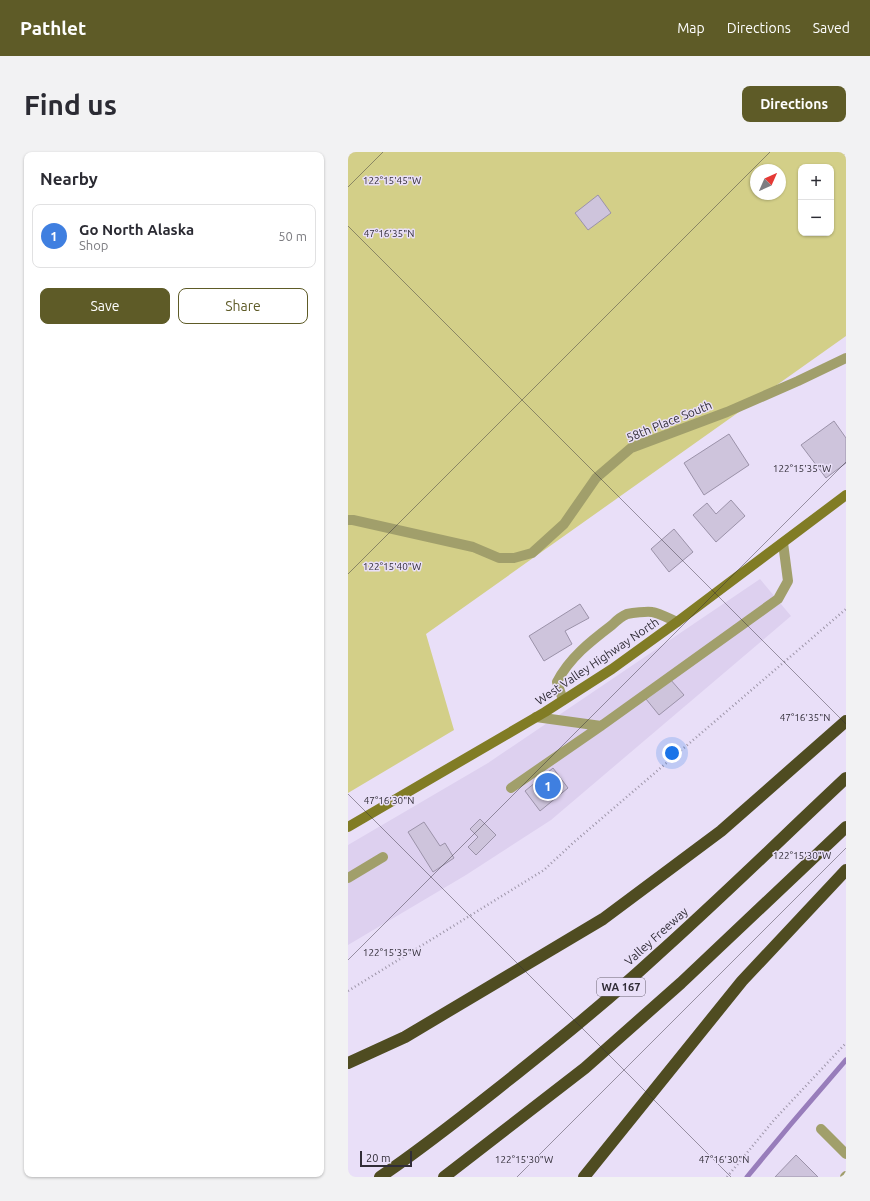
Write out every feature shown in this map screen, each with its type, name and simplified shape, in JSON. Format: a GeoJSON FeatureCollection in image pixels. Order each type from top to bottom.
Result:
{"type":"FeatureCollection","features":[{"type":"Feature","properties":{"kind":"highway"},"geometry":{"type":"LineString","coordinates":[[348,1063],[405,1037],[603,919],[721,831],[846,722]]}},
{"type":"Feature","properties":{"kind":"highway","name":"Valley Freeway"},"geometry":{"type":"LineString","coordinates":[[380,1177],[473,1108],[592,1012],[655,958],[846,778]]}},
{"type":"Feature","properties":{"kind":"highway","name":"WA 167"},"geometry":{"type":"LineString","coordinates":[[444,1177],[591,1062],[680,983],[846,828]]}},
{"type":"Feature","properties":{"kind":"highway"},"geometry":{"type":"LineString","coordinates":[[584,1177],[742,981],[846,870]]}},
{"type":"Feature","properties":{"kind":"main road","name":"West Valley Highway North"},"geometry":{"type":"LineString","coordinates":[[348,827],[536,717],[612,669],[846,495]]}},
{"type":"Feature","properties":{"kind":"street","name":"58th Place South"},"geometry":{"type":"LineString","coordinates":[[348,520],[473,547],[499,558],[514,558],[532,553],[564,524],[596,478],[631,448],[701,422],[798,381],[846,358]]}},
{"type":"Feature","properties":{"kind":"street"},"geometry":{"type":"LineString","coordinates":[[511,788],[601,726],[778,599],[788,581],[783,543]]}},
{"type":"Feature","properties":{"kind":"street"},"geometry":{"type":"LineString","coordinates":[[564,700],[557,682],[562,671],[599,634],[619,619],[627,614],[652,612],[677,622]]}},
{"type":"Feature","properties":{"kind":"street"},"geometry":{"type":"LineString","coordinates":[[536,717],[601,726]]}},
{"type":"Feature","properties":{"kind":"street"},"geometry":{"type":"LineString","coordinates":[[348,878],[383,857]]}},
{"type":"Feature","properties":{"kind":"street"},"geometry":{"type":"LineString","coordinates":[[820,1129],[846,1154]]}},
{"type":"Feature","properties":{"kind":"path"},"geometry":{"type":"LineString","coordinates":[[348,992],[544,870],[608,812],[846,609]]}},
{"type":"Feature","properties":{"kind":"path"},"geometry":{"type":"LineString","coordinates":[[727,1177],[774,1120],[846,1042]]}},
{"type":"Feature","properties":{"kind":"shaded area"},"geometry":{"type":"Polygon","coordinates":[[[348,152],[846,152],[846,336],[426,634],[454,730],[348,793],[348,152]]]}},
{"type":"Feature","properties":{"kind":"shaded area"},"geometry":{"type":"Polygon","coordinates":[[[760,579],[791,616],[551,820],[466,875],[348,945],[348,845],[488,763],[760,579]]]}},
{"type":"Feature","properties":{"kind":"building"},"geometry":{"type":"Polygon","coordinates":[[[598,195],[611,213],[588,230],[575,213],[598,195]]]}},
{"type":"Feature","properties":{"kind":"building"},"geometry":{"type":"Polygon","coordinates":[[[834,421],[846,438],[846,463],[826,478],[801,445],[834,421]]]}},
{"type":"Feature","properties":{"kind":"building"},"geometry":{"type":"Polygon","coordinates":[[[729,434],[749,465],[704,495],[684,463],[729,434]]]}},
{"type":"Feature","properties":{"kind":"building"},"geometry":{"type":"Polygon","coordinates":[[[731,500],[745,516],[716,542],[693,515],[707,503],[716,514],[731,500]]]}},
{"type":"Feature","properties":{"kind":"building"},"geometry":{"type":"Polygon","coordinates":[[[674,529],[693,552],[669,572],[651,549],[674,529]]]}},
{"type":"Feature","properties":{"kind":"building"},"geometry":{"type":"Polygon","coordinates":[[[580,604],[589,618],[565,631],[572,644],[544,661],[529,636],[580,604]]]}},
{"type":"Feature","properties":{"kind":"building"},"geometry":{"type":"Polygon","coordinates":[[[670,679],[684,695],[659,715],[646,699],[670,679]]]}},
{"type":"Feature","properties":{"kind":"building"},"geometry":{"type":"Polygon","coordinates":[[[553,768],[568,788],[540,811],[525,791],[553,768]]]}},
{"type":"Feature","properties":{"kind":"building"},"geometry":{"type":"Polygon","coordinates":[[[480,819],[496,835],[476,855],[468,847],[478,837],[470,829],[480,819]]]}},
{"type":"Feature","properties":{"kind":"building"},"geometry":{"type":"Polygon","coordinates":[[[424,822],[440,846],[445,843],[454,858],[433,872],[408,832],[424,822]]]}},
{"type":"Feature","properties":{"kind":"building"},"geometry":{"type":"Polygon","coordinates":[[[796,1155],[818,1177],[775,1177],[796,1155]]]}},
{"type":"Feature","properties":{"kind":"waterway"},"geometry":{"type":"LineString","coordinates":[[747,1177],[846,1060]]}},
{"type":"Feature","properties":{"kind":"place","name":"Go North Alaska"},"geometry":{"type":"Point","coordinates":[548,786]}}]}
